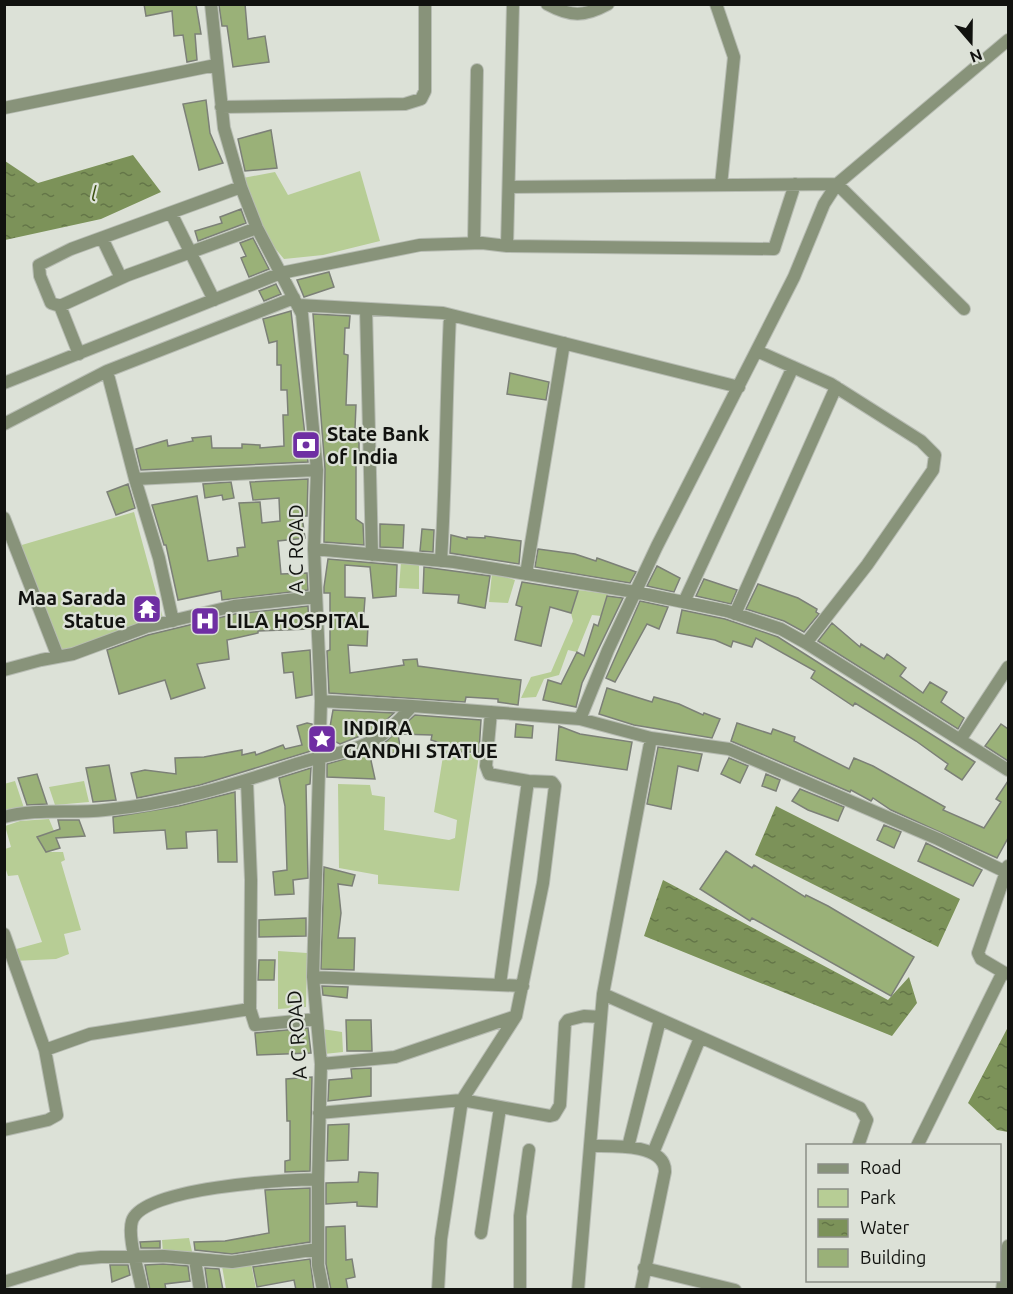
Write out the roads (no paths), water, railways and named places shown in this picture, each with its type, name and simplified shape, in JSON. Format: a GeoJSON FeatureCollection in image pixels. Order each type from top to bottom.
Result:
{"type":"FeatureCollection","features":[{"type":"Feature","properties":{"kind":"street","name":"A C ROAD"},"geometry":{"type":"LineString","coordinates":[[211,4],[221,107],[242,188],[257,228],[302,314],[317,470],[314,549],[321,701],[313,978],[321,1064],[318,1249],[323,1290]]}},
{"type":"Feature","properties":{"kind":"street"},"geometry":{"type":"LineString","coordinates":[[221,107],[405,104],[421,99],[425,91],[425,4]]}},
{"type":"Feature","properties":{"kind":"street"},"geometry":{"type":"LineString","coordinates":[[507,246],[513,4]]}},
{"type":"Feature","properties":{"kind":"street"},"geometry":{"type":"LineString","coordinates":[[547,4],[570,15],[596,11],[608,4]]}},
{"type":"Feature","properties":{"kind":"street"},"geometry":{"type":"LineString","coordinates":[[716,4],[734,57],[721,185]]}},
{"type":"Feature","properties":{"kind":"street"},"geometry":{"type":"LineString","coordinates":[[580,719],[635,592],[712,435],[739,387],[794,277],[824,204],[837,184],[1008,40]]}},
{"type":"Feature","properties":{"kind":"street"},"geometry":{"type":"LineString","coordinates":[[4,108],[216,65]]}},
{"type":"Feature","properties":{"kind":"street"},"geometry":{"type":"LineString","coordinates":[[474,243],[477,70]]}},
{"type":"Feature","properties":{"kind":"street"},"geometry":{"type":"LineString","coordinates":[[4,383],[281,273],[420,245],[474,243],[507,246],[766,250],[776,246],[795,184]]}},
{"type":"Feature","properties":{"kind":"street"},"geometry":{"type":"LineString","coordinates":[[509,187],[837,184],[964,309]]}},
{"type":"Feature","properties":{"kind":"street"},"geometry":{"type":"LineString","coordinates":[[242,188],[71,249],[38,266],[51,303],[60,306],[121,278],[257,228]]}},
{"type":"Feature","properties":{"kind":"street"},"geometry":{"type":"LineString","coordinates":[[171,213],[214,300]]}},
{"type":"Feature","properties":{"kind":"street"},"geometry":{"type":"LineString","coordinates":[[102,238],[121,278]]}},
{"type":"Feature","properties":{"kind":"street"},"geometry":{"type":"LineString","coordinates":[[4,424],[107,371],[296,302],[450,315],[739,387]]}},
{"type":"Feature","properties":{"kind":"street"},"geometry":{"type":"LineString","coordinates":[[60,306],[79,354]]}},
{"type":"Feature","properties":{"kind":"street"},"geometry":{"type":"LineString","coordinates":[[366,309],[372,555]]}},
{"type":"Feature","properties":{"kind":"street"},"geometry":{"type":"LineString","coordinates":[[441,561],[447,471],[446,398],[450,315]]}},
{"type":"Feature","properties":{"kind":"street"},"geometry":{"type":"LineString","coordinates":[[526,574],[564,343]]}},
{"type":"Feature","properties":{"kind":"street"},"geometry":{"type":"LineString","coordinates":[[757,351],[836,387],[921,441],[935,455],[933,470],[867,565],[806,643]]}},
{"type":"Feature","properties":{"kind":"street"},"geometry":{"type":"LineString","coordinates":[[684,602],[793,367]]}},
{"type":"Feature","properties":{"kind":"street"},"geometry":{"type":"LineString","coordinates":[[107,371],[135,479],[159,558],[173,621]]}},
{"type":"Feature","properties":{"kind":"street"},"geometry":{"type":"LineString","coordinates":[[735,614],[836,387]]}},
{"type":"Feature","properties":{"kind":"street"},"geometry":{"type":"LineString","coordinates":[[135,479],[317,470]]}},
{"type":"Feature","properties":{"kind":"street"},"geometry":{"type":"LineString","coordinates":[[4,518],[58,657]]}},
{"type":"Feature","properties":{"kind":"street"},"geometry":{"type":"LineString","coordinates":[[314,549],[441,561],[526,574],[635,592],[735,614],[781,629],[806,643],[1008,770]]}},
{"type":"Feature","properties":{"kind":"street"},"geometry":{"type":"LineString","coordinates":[[4,670],[73,654],[146,627],[234,606],[315,597]]}},
{"type":"Feature","properties":{"kind":"street"},"geometry":{"type":"LineString","coordinates":[[960,740],[1008,667]]}},
{"type":"Feature","properties":{"kind":"street"},"geometry":{"type":"LineString","coordinates":[[321,701],[580,719],[651,738],[729,749],[1007,871],[978,953],[981,959],[1006,973],[918,1144]]}},
{"type":"Feature","properties":{"kind":"street"},"geometry":{"type":"LineString","coordinates":[[5,816],[135,806],[206,793],[247,782],[349,751],[380,736],[412,706]]}},
{"type":"Feature","properties":{"kind":"street"},"geometry":{"type":"LineString","coordinates":[[438,1290],[441,1239],[462,1100],[516,1016],[543,883],[555,789],[552,782],[528,782],[489,774],[486,766],[491,712]]}},
{"type":"Feature","properties":{"kind":"street"},"geometry":{"type":"LineString","coordinates":[[578,1290],[603,994],[651,738]]}},
{"type":"Feature","properties":{"kind":"street"},"geometry":{"type":"LineString","coordinates":[[247,782],[251,902],[250,1009],[255,1025],[316,1019]]}},
{"type":"Feature","properties":{"kind":"street"},"geometry":{"type":"LineString","coordinates":[[500,984],[528,782]]}},
{"type":"Feature","properties":{"kind":"street"},"geometry":{"type":"LineString","coordinates":[[4,934],[45,1050],[57,1115],[48,1120],[4,1130]]}},
{"type":"Feature","properties":{"kind":"street"},"geometry":{"type":"LineString","coordinates":[[313,978],[523,986]]}},
{"type":"Feature","properties":{"kind":"street"},"geometry":{"type":"LineString","coordinates":[[603,994],[860,1108],[867,1120],[859,1144]]}},
{"type":"Feature","properties":{"kind":"street"},"geometry":{"type":"LineString","coordinates":[[45,1050],[90,1034],[250,1009]]}},
{"type":"Feature","properties":{"kind":"street"},"geometry":{"type":"LineString","coordinates":[[321,1064],[395,1057],[516,1016]]}},
{"type":"Feature","properties":{"kind":"street"},"geometry":{"type":"LineString","coordinates":[[319,1113],[462,1100],[554,1115],[560,1105],[565,1024],[575,1017],[601,1017]]}},
{"type":"Feature","properties":{"kind":"street"},"geometry":{"type":"LineString","coordinates":[[628,1147],[660,1020]]}},
{"type":"Feature","properties":{"kind":"street"},"geometry":{"type":"LineString","coordinates":[[653,1153],[700,1038]]}},
{"type":"Feature","properties":{"kind":"street"},"geometry":{"type":"LineString","coordinates":[[481,1233],[500,1108]]}},
{"type":"Feature","properties":{"kind":"street"},"geometry":{"type":"LineString","coordinates":[[590,1146],[628,1147],[653,1153],[662,1158],[665,1172],[641,1290]]}},
{"type":"Feature","properties":{"kind":"street"},"geometry":{"type":"LineString","coordinates":[[520,1290],[520,1216],[529,1150]]}},
{"type":"Feature","properties":{"kind":"street"},"geometry":{"type":"LineString","coordinates":[[142,1290],[131,1223],[139,1211],[151,1204],[211,1188],[318,1179]]}},
{"type":"Feature","properties":{"kind":"street"},"geometry":{"type":"LineString","coordinates":[[1002,1290],[1008,1246]]}},
{"type":"Feature","properties":{"kind":"street"},"geometry":{"type":"LineString","coordinates":[[4,1282],[79,1259],[136,1256],[232,1262],[318,1249]]}},
{"type":"Feature","properties":{"kind":"street"},"geometry":{"type":"LineString","coordinates":[[195,1260],[200,1290]]}},
{"type":"Feature","properties":{"kind":"street"},"geometry":{"type":"LineString","coordinates":[[644,1268],[735,1290]]}},
{"type":"Feature","properties":{"kind":"water","name":"l"},"geometry":{"type":"Polygon","coordinates":[[[133,155],[161,192],[101,219],[5,240],[5,161],[38,183],[133,155]]]}},
{"type":"Feature","properties":{"kind":"water"},"geometry":{"type":"Polygon","coordinates":[[[776,806],[960,899],[938,947],[755,855],[776,806]]]}},
{"type":"Feature","properties":{"kind":"water"},"geometry":{"type":"Polygon","coordinates":[[[663,880],[888,1000],[909,977],[917,1003],[892,1036],[644,936],[663,880]]]}},
{"type":"Feature","properties":{"kind":"water"},"geometry":{"type":"Polygon","coordinates":[[[1008,1027],[1008,1132],[997,1130],[968,1103],[1008,1027]]]}},
{"type":"Feature","properties":{"kind":"place","name":"State Bank of India"},"geometry":{"type":"Point","coordinates":[306,445]}},
{"type":"Feature","properties":{"kind":"place","name":"Maa Sarada Statue"},"geometry":{"type":"Point","coordinates":[147,609]}},
{"type":"Feature","properties":{"kind":"place","name":"LILA HOSPITAL"},"geometry":{"type":"Point","coordinates":[205,621]}},
{"type":"Feature","properties":{"kind":"place","name":"INDIRA GANDHI STATUE"},"geometry":{"type":"Point","coordinates":[322,739]}}]}
